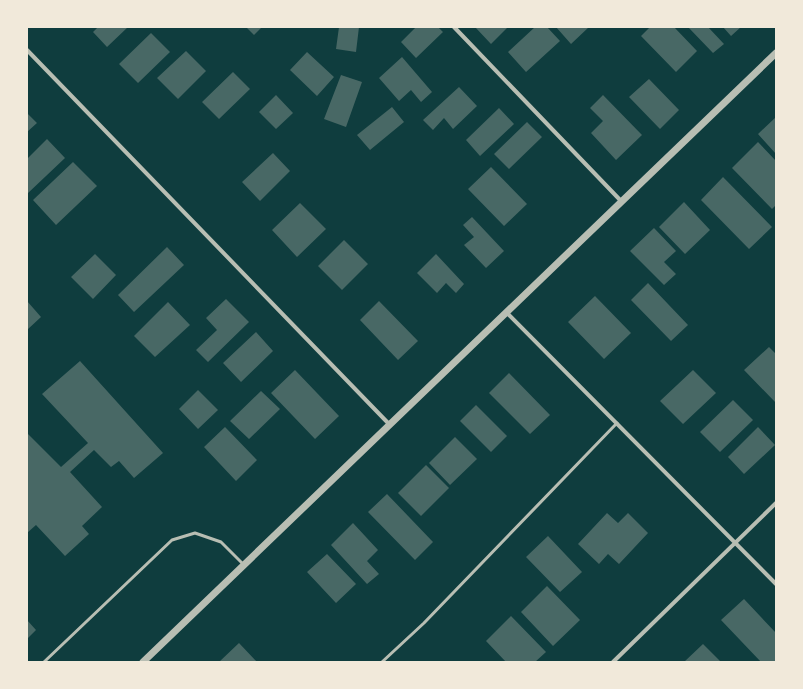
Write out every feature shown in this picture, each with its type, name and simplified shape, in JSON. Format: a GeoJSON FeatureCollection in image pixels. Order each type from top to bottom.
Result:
{"type":"FeatureCollection","features":[{"type":"Feature","properties":{"kind":"street"},"geometry":{"type":"LineString","coordinates":[[454,27],[622,202]]}},
{"type":"Feature","properties":{"kind":"street"},"geometry":{"type":"LineString","coordinates":[[27,50],[390,425]]}},
{"type":"Feature","properties":{"kind":"street"},"geometry":{"type":"LineString","coordinates":[[143,662],[776,53]]}},
{"type":"Feature","properties":{"kind":"street"},"geometry":{"type":"LineString","coordinates":[[507,313],[776,584]]}},
{"type":"Feature","properties":{"kind":"street"},"geometry":{"type":"LineString","coordinates":[[613,662],[776,503]]}},
{"type":"Feature","properties":{"kind":"lane"},"geometry":{"type":"LineString","coordinates":[[382,662],[424,623],[617,423]]}},
{"type":"Feature","properties":{"kind":"lane"},"geometry":{"type":"LineString","coordinates":[[44,662],[172,540],[195,533],[221,542],[244,565]]}},
{"type":"Feature","properties":{"kind":"building"},"geometry":{"type":"Polygon","coordinates":[[[98,27],[128,27],[107,47],[93,32],[98,27]]]}},
{"type":"Feature","properties":{"kind":"building"},"geometry":{"type":"Polygon","coordinates":[[[246,27],[262,27],[254,35],[246,27]]]}},
{"type":"Feature","properties":{"kind":"building"},"geometry":{"type":"Polygon","coordinates":[[[339,27],[359,27],[356,52],[336,49],[339,27]]]}},
{"type":"Feature","properties":{"kind":"building"},"geometry":{"type":"Polygon","coordinates":[[[416,27],[438,27],[443,32],[416,58],[401,42],[416,27]]]}},
{"type":"Feature","properties":{"kind":"building"},"geometry":{"type":"Polygon","coordinates":[[[475,27],[508,27],[491,44],[475,27]]]}},
{"type":"Feature","properties":{"kind":"building"},"geometry":{"type":"Polygon","coordinates":[[[535,27],[547,27],[560,41],[526,72],[508,52],[535,27]]]}},
{"type":"Feature","properties":{"kind":"building"},"geometry":{"type":"Polygon","coordinates":[[[556,27],[589,27],[571,44],[556,27]]]}},
{"type":"Feature","properties":{"kind":"building"},"geometry":{"type":"Polygon","coordinates":[[[650,27],[674,27],[697,51],[676,72],[641,36],[650,27]]]}},
{"type":"Feature","properties":{"kind":"building"},"geometry":{"type":"Polygon","coordinates":[[[688,27],[708,27],[724,44],[713,53],[688,27]]]}},
{"type":"Feature","properties":{"kind":"building"},"geometry":{"type":"Polygon","coordinates":[[[723,27],[741,27],[731,36],[723,27]]]}},
{"type":"Feature","properties":{"kind":"building"},"geometry":{"type":"Polygon","coordinates":[[[151,33],[170,52],[138,83],[119,64],[151,33]]]}},
{"type":"Feature","properties":{"kind":"building"},"geometry":{"type":"Polygon","coordinates":[[[186,51],[206,71],[178,99],[157,78],[186,51]]]}},
{"type":"Feature","properties":{"kind":"building"},"geometry":{"type":"Polygon","coordinates":[[[307,52],[334,77],[317,96],[290,70],[307,52]]]}},
{"type":"Feature","properties":{"kind":"building"},"geometry":{"type":"Polygon","coordinates":[[[402,57],[432,92],[421,102],[411,90],[399,101],[379,78],[402,57]]]}},
{"type":"Feature","properties":{"kind":"building"},"geometry":{"type":"Polygon","coordinates":[[[233,72],[250,89],[219,119],[202,102],[233,72]]]}},
{"type":"Feature","properties":{"kind":"building"},"geometry":{"type":"Polygon","coordinates":[[[341,75],[362,82],[346,127],[324,119],[341,75]]]}},
{"type":"Feature","properties":{"kind":"building"},"geometry":{"type":"Polygon","coordinates":[[[649,79],[679,110],[660,129],[629,97],[649,79]]]}},
{"type":"Feature","properties":{"kind":"building"},"geometry":{"type":"Polygon","coordinates":[[[459,87],[477,106],[453,129],[444,118],[433,130],[423,120],[459,87]]]}},
{"type":"Feature","properties":{"kind":"building"},"geometry":{"type":"Polygon","coordinates":[[[276,95],[293,113],[276,129],[259,112],[276,95]]]}},
{"type":"Feature","properties":{"kind":"building"},"geometry":{"type":"Polygon","coordinates":[[[603,95],[642,135],[616,160],[591,133],[603,121],[590,108],[603,95]]]}},
{"type":"Feature","properties":{"kind":"building"},"geometry":{"type":"Polygon","coordinates":[[[392,107],[404,122],[370,150],[357,135],[392,107]]]}},
{"type":"Feature","properties":{"kind":"building"},"geometry":{"type":"Polygon","coordinates":[[[499,108],[514,124],[480,156],[466,140],[499,108]]]}},
{"type":"Feature","properties":{"kind":"building"},"geometry":{"type":"Polygon","coordinates":[[[27,113],[37,123],[27,132],[27,113]]]}},
{"type":"Feature","properties":{"kind":"building"},"geometry":{"type":"Polygon","coordinates":[[[776,117],[776,154],[758,134],[776,117]]]}},
{"type":"Feature","properties":{"kind":"building"},"geometry":{"type":"Polygon","coordinates":[[[527,122],[542,137],[509,169],[494,154],[527,122]]]}},
{"type":"Feature","properties":{"kind":"building"},"geometry":{"type":"Polygon","coordinates":[[[47,139],[65,158],[27,194],[27,159],[47,139]]]}},
{"type":"Feature","properties":{"kind":"building"},"geometry":{"type":"Polygon","coordinates":[[[758,142],[776,161],[776,205],[772,209],[732,168],[758,142]]]}},
{"type":"Feature","properties":{"kind":"building"},"geometry":{"type":"Polygon","coordinates":[[[273,153],[290,171],[260,201],[242,182],[273,153]]]}},
{"type":"Feature","properties":{"kind":"building"},"geometry":{"type":"Polygon","coordinates":[[[73,162],[97,186],[56,225],[33,200],[73,162]]]}},
{"type":"Feature","properties":{"kind":"building"},"geometry":{"type":"Polygon","coordinates":[[[491,167],[527,204],[504,226],[468,189],[491,167]]]}},
{"type":"Feature","properties":{"kind":"building"},"geometry":{"type":"Polygon","coordinates":[[[723,177],[772,227],[749,249],[701,200],[723,177]]]}},
{"type":"Feature","properties":{"kind":"building"},"geometry":{"type":"Polygon","coordinates":[[[684,202],[710,230],[685,254],[659,227],[684,202]]]}},
{"type":"Feature","properties":{"kind":"building"},"geometry":{"type":"Polygon","coordinates":[[[300,203],[326,229],[297,257],[272,230],[300,203]]]}},
{"type":"Feature","properties":{"kind":"building"},"geometry":{"type":"Polygon","coordinates":[[[472,217],[504,251],[486,268],[464,245],[474,237],[463,225],[472,217]]]}},
{"type":"Feature","properties":{"kind":"building"},"geometry":{"type":"Polygon","coordinates":[[[654,228],[676,251],[664,262],[676,274],[664,285],[630,251],[654,228]]]}},
{"type":"Feature","properties":{"kind":"building"},"geometry":{"type":"Polygon","coordinates":[[[344,240],[368,264],[342,290],[318,266],[344,240]]]}},
{"type":"Feature","properties":{"kind":"building"},"geometry":{"type":"Polygon","coordinates":[[[167,247],[184,265],[134,312],[118,295],[167,247]]]}},
{"type":"Feature","properties":{"kind":"building"},"geometry":{"type":"Polygon","coordinates":[[[95,254],[116,275],[93,299],[71,277],[95,254]]]}},
{"type":"Feature","properties":{"kind":"building"},"geometry":{"type":"Polygon","coordinates":[[[436,254],[464,284],[456,293],[446,283],[437,293],[417,273],[436,254]]]}},
{"type":"Feature","properties":{"kind":"building"},"geometry":{"type":"Polygon","coordinates":[[[648,283],[688,325],[671,341],[631,300],[648,283]]]}},
{"type":"Feature","properties":{"kind":"building"},"geometry":{"type":"Polygon","coordinates":[[[595,296],[631,333],[604,359],[568,322],[595,296]]]}},
{"type":"Feature","properties":{"kind":"building"},"geometry":{"type":"Polygon","coordinates":[[[226,299],[249,322],[208,362],[196,350],[217,330],[206,318],[226,299]]]}},
{"type":"Feature","properties":{"kind":"building"},"geometry":{"type":"Polygon","coordinates":[[[27,301],[41,317],[27,330],[27,301]]]}},
{"type":"Feature","properties":{"kind":"building"},"geometry":{"type":"Polygon","coordinates":[[[379,301],[418,341],[398,360],[360,320],[379,301]]]}},
{"type":"Feature","properties":{"kind":"building"},"geometry":{"type":"Polygon","coordinates":[[[168,302],[190,325],[155,357],[134,336],[168,302]]]}},
{"type":"Feature","properties":{"kind":"building"},"geometry":{"type":"Polygon","coordinates":[[[256,332],[273,351],[241,382],[223,363],[256,332]]]}},
{"type":"Feature","properties":{"kind":"building"},"geometry":{"type":"Polygon","coordinates":[[[769,347],[776,354],[776,403],[744,370],[769,347]]]}},
{"type":"Feature","properties":{"kind":"building"},"geometry":{"type":"Polygon","coordinates":[[[80,361],[163,453],[134,478],[119,461],[111,467],[94,450],[70,472],[102,507],[82,526],[89,534],[65,556],[36,525],[27,533],[27,433],[61,467],[88,443],[42,394],[80,361]]]}},
{"type":"Feature","properties":{"kind":"building"},"geometry":{"type":"Polygon","coordinates":[[[295,370],[339,416],[315,439],[271,393],[295,370]]]}},
{"type":"Feature","properties":{"kind":"building"},"geometry":{"type":"Polygon","coordinates":[[[693,370],[716,393],[683,424],[660,401],[693,370]]]}},
{"type":"Feature","properties":{"kind":"building"},"geometry":{"type":"Polygon","coordinates":[[[509,373],[550,415],[530,434],[489,393],[509,373]]]}},
{"type":"Feature","properties":{"kind":"building"},"geometry":{"type":"Polygon","coordinates":[[[198,390],[218,410],[198,429],[179,409],[198,390]]]}},
{"type":"Feature","properties":{"kind":"building"},"geometry":{"type":"Polygon","coordinates":[[[261,391],[280,409],[249,439],[230,421],[261,391]]]}},
{"type":"Feature","properties":{"kind":"building"},"geometry":{"type":"Polygon","coordinates":[[[733,400],[753,420],[720,452],[700,432],[733,400]]]}},
{"type":"Feature","properties":{"kind":"building"},"geometry":{"type":"Polygon","coordinates":[[[476,405],[507,436],[491,452],[460,421],[476,405]]]}},
{"type":"Feature","properties":{"kind":"building"},"geometry":{"type":"Polygon","coordinates":[[[225,427],[257,460],[236,481],[204,447],[225,427]]]}},
{"type":"Feature","properties":{"kind":"building"},"geometry":{"type":"Polygon","coordinates":[[[758,427],[775,445],[744,474],[728,457],[758,427]]]}},
{"type":"Feature","properties":{"kind":"building"},"geometry":{"type":"Polygon","coordinates":[[[455,437],[477,459],[450,485],[429,463],[455,437]]]}},
{"type":"Feature","properties":{"kind":"building"},"geometry":{"type":"Polygon","coordinates":[[[426,465],[449,488],[421,516],[398,493],[426,465]]]}},
{"type":"Feature","properties":{"kind":"building"},"geometry":{"type":"Polygon","coordinates":[[[387,494],[433,542],[415,560],[368,512],[387,494]]]}},
{"type":"Feature","properties":{"kind":"building"},"geometry":{"type":"Polygon","coordinates":[[[607,513],[618,523],[628,513],[648,533],[619,564],[608,554],[599,564],[578,544],[607,513]]]}},
{"type":"Feature","properties":{"kind":"building"},"geometry":{"type":"Polygon","coordinates":[[[353,523],[378,550],[367,561],[379,574],[367,584],[331,545],[353,523]]]}},
{"type":"Feature","properties":{"kind":"building"},"geometry":{"type":"Polygon","coordinates":[[[548,536],[582,572],[560,592],[526,557],[548,536]]]}},
{"type":"Feature","properties":{"kind":"building"},"geometry":{"type":"Polygon","coordinates":[[[327,554],[356,584],[336,603],[307,572],[327,554]]]}},
{"type":"Feature","properties":{"kind":"building"},"geometry":{"type":"Polygon","coordinates":[[[547,586],[580,620],[553,646],[521,612],[547,586]]]}},
{"type":"Feature","properties":{"kind":"building"},"geometry":{"type":"Polygon","coordinates":[[[744,599],[776,633],[776,662],[761,662],[721,620],[744,599]]]}},
{"type":"Feature","properties":{"kind":"building"},"geometry":{"type":"Polygon","coordinates":[[[511,616],[546,652],[535,662],[506,662],[486,641],[511,616]]]}},
{"type":"Feature","properties":{"kind":"building"},"geometry":{"type":"Polygon","coordinates":[[[27,620],[36,630],[27,639],[27,620]]]}},
{"type":"Feature","properties":{"kind":"building"},"geometry":{"type":"Polygon","coordinates":[[[239,643],[257,662],[219,662],[239,643]]]}},
{"type":"Feature","properties":{"kind":"building"},"geometry":{"type":"Polygon","coordinates":[[[703,644],[721,662],[684,662],[703,644]]]}}]}
